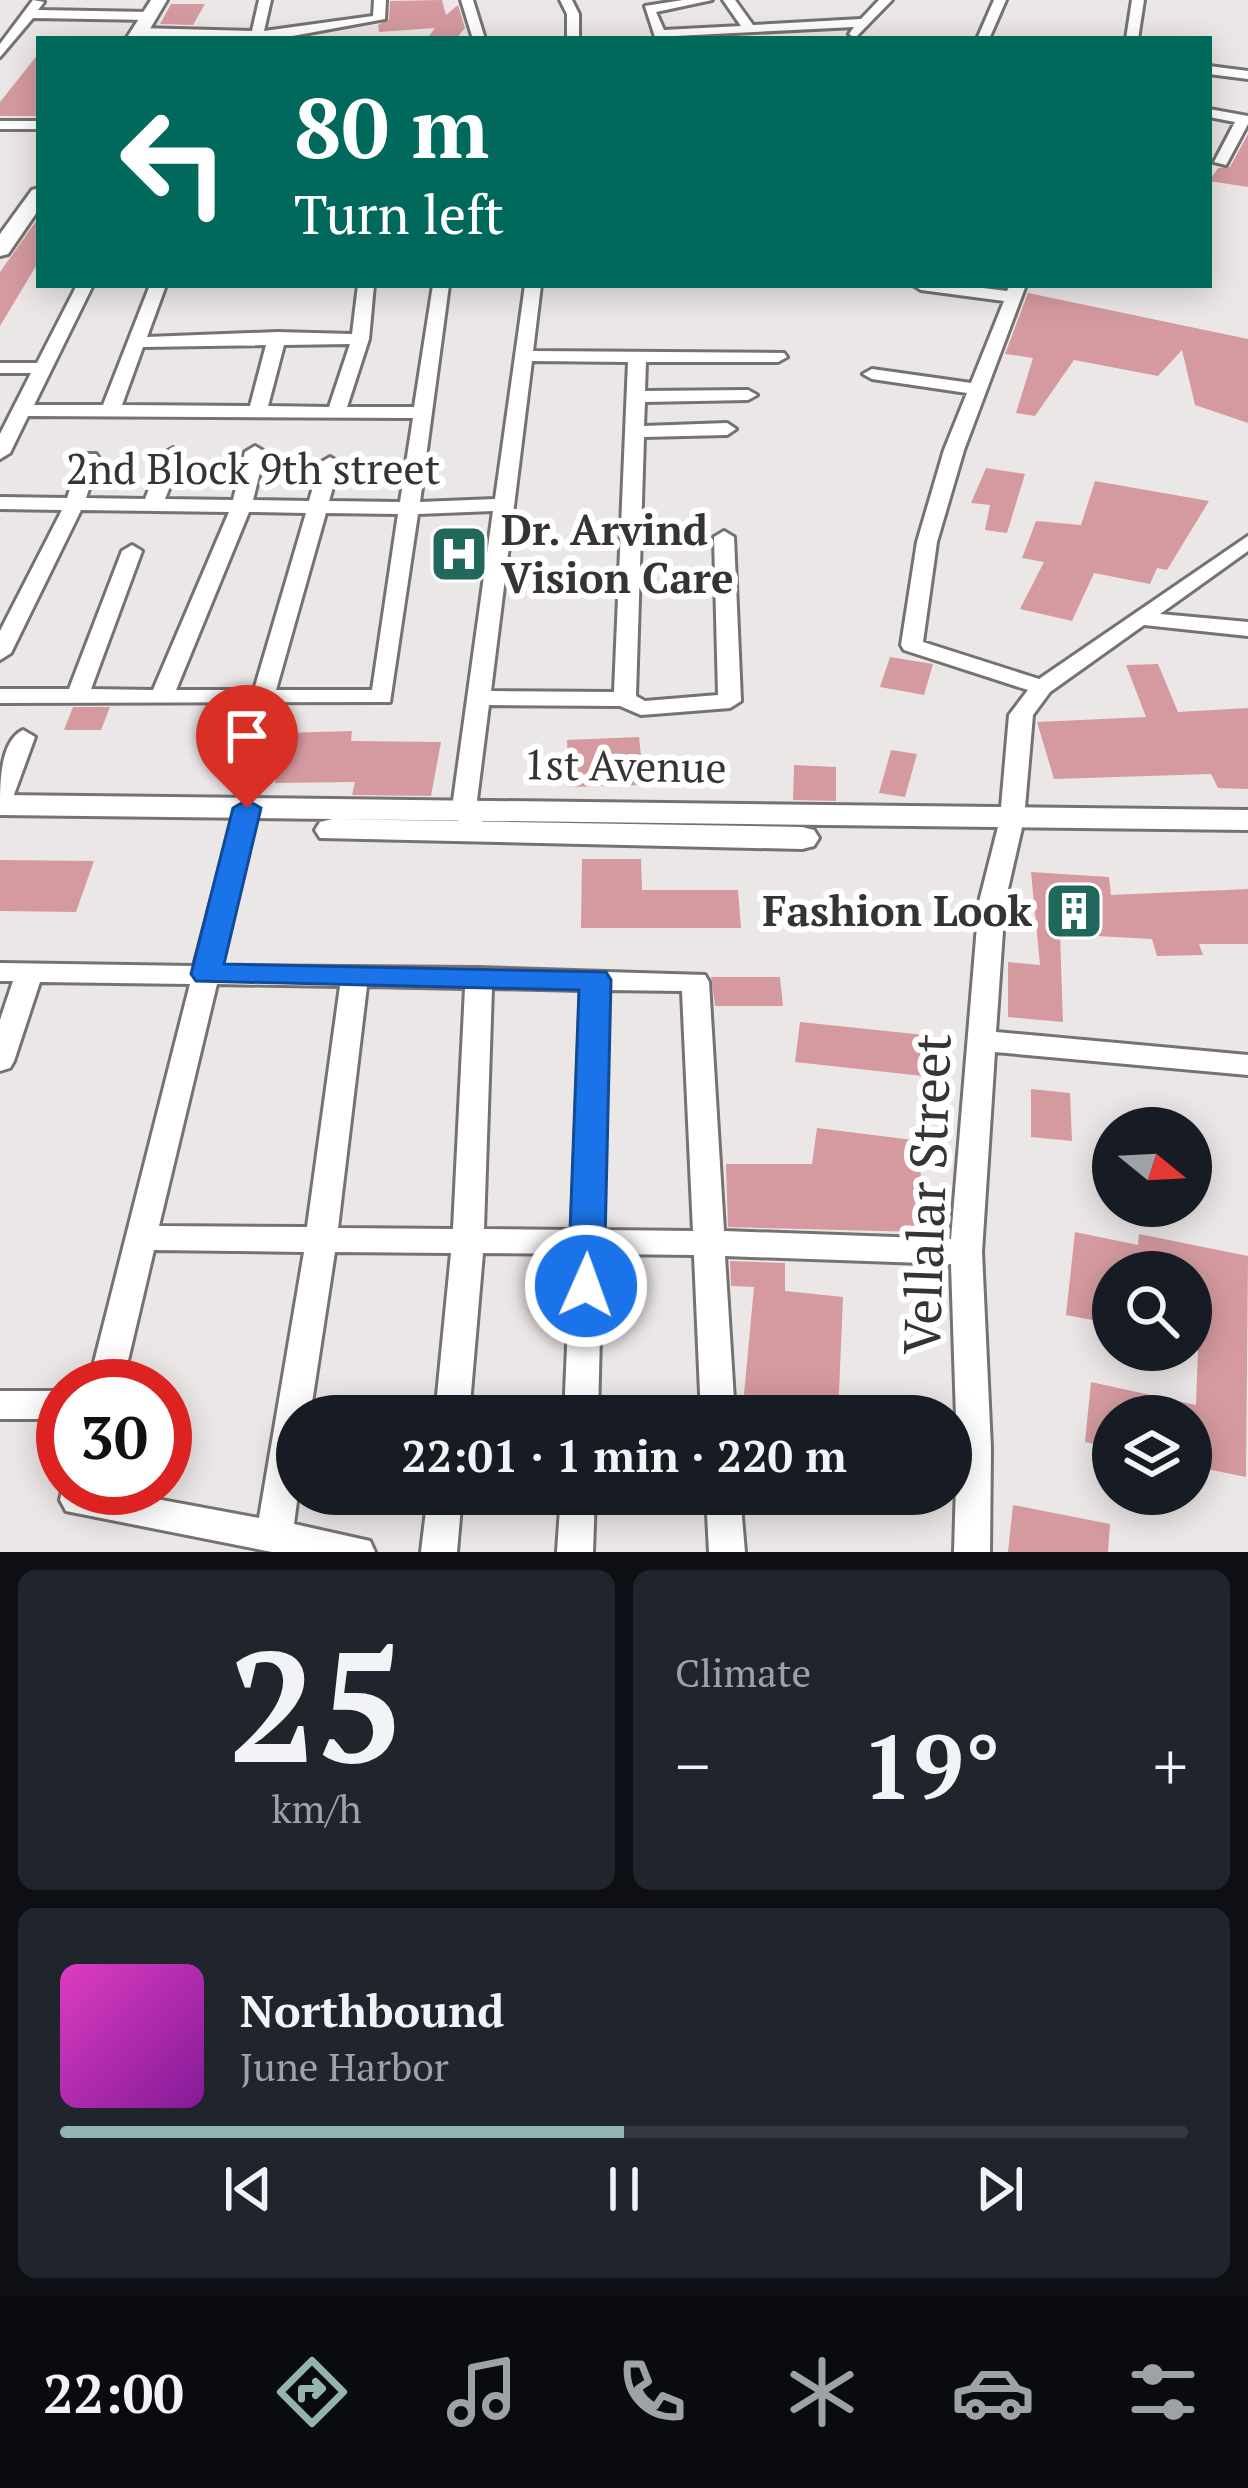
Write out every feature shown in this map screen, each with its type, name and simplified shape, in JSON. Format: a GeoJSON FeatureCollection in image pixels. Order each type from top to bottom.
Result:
{"type":"FeatureCollection","features":[{"type":"Feature","properties":{"kind":"main road"},"geometry":{"type":"LineString","coordinates":[[2,235],[36,171]]}},
{"type":"Feature","properties":{"kind":"main road"},"geometry":{"type":"LineString","coordinates":[[2,235],[36,197]]}},
{"type":"Feature","properties":{"kind":"main road","name":"1st Avenue"},"geometry":{"type":"LineString","coordinates":[[0,803],[244,819]]}},
{"type":"Feature","properties":{"kind":"main road","name":"1st Avenue"},"geometry":{"type":"LineString","coordinates":[[0,826],[244,819],[469,820],[1008,830],[1248,840]]}},
{"type":"Feature","properties":{"kind":"main road","name":"1st Avenue"},"geometry":{"type":"LineString","coordinates":[[1008,830],[1248,820]]}},
{"type":"Feature","properties":{"kind":"street"},"geometry":{"type":"LineString","coordinates":[[2,49],[39,0]]}},
{"type":"Feature","properties":{"kind":"street"},"geometry":{"type":"LineString","coordinates":[[258,32],[265,0]]}},
{"type":"Feature","properties":{"kind":"street"},"geometry":{"type":"LineString","coordinates":[[29,14],[143,17],[236,35],[276,35],[379,19],[380,0]]}},
{"type":"Feature","properties":{"kind":"street"},"geometry":{"type":"LineString","coordinates":[[467,0],[478,36]]}},
{"type":"Feature","properties":{"kind":"street"},"geometry":{"type":"LineString","coordinates":[[566,0],[573,14],[573,36]]}},
{"type":"Feature","properties":{"kind":"street"},"geometry":{"type":"LineString","coordinates":[[706,0],[649,9],[659,34],[698,36],[866,23]]}},
{"type":"Feature","properties":{"kind":"street"},"geometry":{"type":"LineString","coordinates":[[729,0],[751,31]]}},
{"type":"Feature","properties":{"kind":"street"},"geometry":{"type":"LineString","coordinates":[[854,36],[886,0]]}},
{"type":"Feature","properties":{"kind":"street"},"geometry":{"type":"LineString","coordinates":[[984,36],[1000,0]]}},
{"type":"Feature","properties":{"kind":"street"},"geometry":{"type":"LineString","coordinates":[[1132,36],[1138,0]]}},
{"type":"Feature","properties":{"kind":"street"},"geometry":{"type":"LineString","coordinates":[[1212,70],[1248,75]]}},
{"type":"Feature","properties":{"kind":"street"},"geometry":{"type":"LineString","coordinates":[[1212,114],[1245,119],[1221,162]]}},
{"type":"Feature","properties":{"kind":"street"},"geometry":{"type":"LineString","coordinates":[[0,125],[36,125]]}},
{"type":"Feature","properties":{"kind":"street"},"geometry":{"type":"LineString","coordinates":[[0,453],[83,288]]}},
{"type":"Feature","properties":{"kind":"street"},"geometry":{"type":"LineString","coordinates":[[111,409],[157,288]]}},
{"type":"Feature","properties":{"kind":"street"},"geometry":{"type":"LineString","coordinates":[[336,412],[360,339],[365,288]]}},
{"type":"Feature","properties":{"kind":"street"},"geometry":{"type":"LineString","coordinates":[[0,696],[382,697],[441,288]]}},
{"type":"Feature","properties":{"kind":"street"},"geometry":{"type":"LineString","coordinates":[[469,820],[477,698],[533,288]]}},
{"type":"Feature","properties":{"kind":"street"},"geometry":{"type":"LineString","coordinates":[[968,288],[1016,291],[977,389],[926,542],[912,644],[1042,687],[1248,542]]}},
{"type":"Feature","properties":{"kind":"street"},"geometry":{"type":"LineString","coordinates":[[259,411],[277,338]]}},
{"type":"Feature","properties":{"kind":"street"},"geometry":{"type":"LineString","coordinates":[[140,342],[360,339]]}},
{"type":"Feature","properties":{"kind":"street"},"geometry":{"type":"LineString","coordinates":[[524,356],[778,357]]}},
{"type":"Feature","properties":{"kind":"street"},"geometry":{"type":"LineString","coordinates":[[625,699],[637,356]]}},
{"type":"Feature","properties":{"kind":"street"},"geometry":{"type":"LineString","coordinates":[[0,368],[41,368]]}},
{"type":"Feature","properties":{"kind":"street"},"geometry":{"type":"LineString","coordinates":[[872,374],[977,389]]}},
{"type":"Feature","properties":{"kind":"street"},"geometry":{"type":"LineString","coordinates":[[635,397],[748,395]]}},
{"type":"Feature","properties":{"kind":"street"},"geometry":{"type":"LineString","coordinates":[[22,410],[421,413]]}},
{"type":"Feature","properties":{"kind":"street"},"geometry":{"type":"LineString","coordinates":[[634,432],[727,429]]}},
{"type":"Feature","properties":{"kind":"street"},"geometry":{"type":"LineString","coordinates":[[161,698],[242,504],[255,452]]}},
{"type":"Feature","properties":{"kind":"street"},"geometry":{"type":"LineString","coordinates":[[153,504],[173,454]]}},
{"type":"Feature","properties":{"kind":"street"},"geometry":{"type":"LineString","coordinates":[[0,653],[75,503],[89,458]]}},
{"type":"Feature","properties":{"kind":"street"},"geometry":{"type":"LineString","coordinates":[[263,697],[330,463]]}},
{"type":"Feature","properties":{"kind":"street","name":"2nd Block 9th street"},"geometry":{"type":"LineString","coordinates":[[0,503],[505,505]]}},
{"type":"Feature","properties":{"kind":"street"},"geometry":{"type":"LineString","coordinates":[[477,698],[625,699],[641,708],[730,701],[724,537]]}},
{"type":"Feature","properties":{"kind":"street"},"geometry":{"type":"LineString","coordinates":[[77,697],[131,551]]}},
{"type":"Feature","properties":{"kind":"street"},"geometry":{"type":"LineString","coordinates":[[1141,618],[1248,629]]}},
{"type":"Feature","properties":{"kind":"street","name":"Vellalar Street"},"geometry":{"type":"LineString","coordinates":[[972,1552],[974,1448],[966,1252],[992,902],[1008,830],[1021,715],[1042,687]]}},
{"type":"Feature","properties":{"kind":"street"},"geometry":{"type":"LineString","coordinates":[[0,803],[23,736]]}},
{"type":"Feature","properties":{"kind":"street"},"geometry":{"type":"LineString","coordinates":[[112,1359],[244,819]]}},
{"type":"Feature","properties":{"kind":"street"},"geometry":{"type":"LineString","coordinates":[[0,972],[695,982],[717,1395]]}},
{"type":"Feature","properties":{"kind":"street"},"geometry":{"type":"LineString","coordinates":[[0,1061],[30,972]]}},
{"type":"Feature","properties":{"kind":"street"},"geometry":{"type":"LineString","coordinates":[[274,1536],[321,1240],[355,976]]}},
{"type":"Feature","properties":{"kind":"street"},"geometry":{"type":"LineString","coordinates":[[454,1395],[469,1241],[480,977]]}},
{"type":"Feature","properties":{"kind":"street"},"geometry":{"type":"LineString","coordinates":[[582,1395],[595,980]]}},
{"type":"Feature","properties":{"kind":"street"},"geometry":{"type":"LineString","coordinates":[[982,1041],[1248,1066]]}},
{"type":"Feature","properties":{"kind":"street"},"geometry":{"type":"LineString","coordinates":[[142,1238],[706,1243],[966,1252]]}},
{"type":"Feature","properties":{"kind":"street"},"geometry":{"type":"LineString","coordinates":[[0,1405],[36,1405]]}},
{"type":"Feature","properties":{"kind":"street"},"geometry":{"type":"LineString","coordinates":[[160,1515],[357,1552]]}},
{"type":"Feature","properties":{"kind":"street"},"geometry":{"type":"LineString","coordinates":[[439,1552],[443,1515]]}},
{"type":"Feature","properties":{"kind":"street"},"geometry":{"type":"LineString","coordinates":[[575,1552],[577,1515]]}},
{"type":"Feature","properties":{"kind":"street"},"geometry":{"type":"LineString","coordinates":[[724,1515],[727,1552]]}},
{"type":"Feature","properties":{"kind":"building"},"geometry":{"type":"Polygon","coordinates":[[[442,0],[446,15],[458,5],[465,28],[458,36],[429,36],[435,28],[379,32],[378,25],[389,19],[390,1],[442,0]]]}},
{"type":"Feature","properties":{"kind":"building"},"geometry":{"type":"Polygon","coordinates":[[[171,4],[205,4],[193,25],[160,24],[171,4]]]}},
{"type":"Feature","properties":{"kind":"building"},"geometry":{"type":"Polygon","coordinates":[[[36,57],[36,116],[0,116],[0,102],[36,57]]]}},
{"type":"Feature","properties":{"kind":"building"},"geometry":{"type":"Polygon","coordinates":[[[1248,134],[1248,187],[1212,181],[1218,168],[1230,167],[1248,134]]]}},
{"type":"Feature","properties":{"kind":"building"},"geometry":{"type":"Polygon","coordinates":[[[36,221],[36,266],[0,326],[0,272],[36,221]]]}},
{"type":"Feature","properties":{"kind":"building"},"geometry":{"type":"Polygon","coordinates":[[[1028,293],[1248,339],[1248,423],[1195,405],[1182,350],[1158,376],[1074,360],[1035,416],[1016,413],[1033,358],[1005,354],[1028,293]]]}},
{"type":"Feature","properties":{"kind":"building"},"geometry":{"type":"Polygon","coordinates":[[[986,468],[1025,474],[1007,533],[985,530],[990,505],[971,503],[986,468]]]}},
{"type":"Feature","properties":{"kind":"building"},"geometry":{"type":"Polygon","coordinates":[[[1095,481],[1209,501],[1167,570],[1157,568],[1150,584],[1094,573],[1072,621],[1020,609],[1044,562],[1022,558],[1036,521],[1081,525],[1095,481]]]}},
{"type":"Feature","properties":{"kind":"building"},"geometry":{"type":"Polygon","coordinates":[[[444,540],[484,541],[481,568],[438,568],[444,540]]]}},
{"type":"Feature","properties":{"kind":"building"},"geometry":{"type":"Polygon","coordinates":[[[890,657],[933,664],[924,695],[880,687],[890,657]]]}},
{"type":"Feature","properties":{"kind":"building"},"geometry":{"type":"Polygon","coordinates":[[[1158,664],[1178,712],[1248,708],[1248,789],[1218,788],[1211,774],[1054,779],[1037,722],[1146,717],[1126,665],[1158,664]]]}},
{"type":"Feature","properties":{"kind":"building"},"geometry":{"type":"Polygon","coordinates":[[[73,707],[110,707],[101,730],[64,730],[73,707]]]}},
{"type":"Feature","properties":{"kind":"building"},"geometry":{"type":"Polygon","coordinates":[[[352,731],[351,741],[441,742],[431,796],[352,795],[355,782],[275,783],[284,733],[352,731]]]}},
{"type":"Feature","properties":{"kind":"building"},"geometry":{"type":"Polygon","coordinates":[[[639,737],[644,785],[569,787],[567,740],[639,737]]]}},
{"type":"Feature","properties":{"kind":"building"},"geometry":{"type":"Polygon","coordinates":[[[891,750],[917,754],[905,797],[879,793],[891,750]]]}},
{"type":"Feature","properties":{"kind":"building"},"geometry":{"type":"Polygon","coordinates":[[[794,765],[836,767],[836,801],[793,800],[794,765]]]}},
{"type":"Feature","properties":{"kind":"building"},"geometry":{"type":"Polygon","coordinates":[[[582,859],[641,859],[642,890],[738,890],[741,928],[581,928],[582,859]]]}},
{"type":"Feature","properties":{"kind":"building"},"geometry":{"type":"Polygon","coordinates":[[[0,860],[94,861],[76,912],[0,911],[0,860]]]}},
{"type":"Feature","properties":{"kind":"building"},"geometry":{"type":"Polygon","coordinates":[[[1031,872],[1109,877],[1111,895],[1248,889],[1248,944],[1199,944],[1203,955],[1157,956],[1152,939],[1060,934],[1063,1022],[1008,1017],[1008,962],[1040,965],[1031,872]]]}},
{"type":"Feature","properties":{"kind":"building"},"geometry":{"type":"Polygon","coordinates":[[[711,977],[780,977],[783,1006],[715,1006],[711,977]]]}},
{"type":"Feature","properties":{"kind":"building"},"geometry":{"type":"Polygon","coordinates":[[[800,1022],[934,1036],[932,1077],[795,1062],[800,1022]]]}},
{"type":"Feature","properties":{"kind":"building"},"geometry":{"type":"Polygon","coordinates":[[[1031,1089],[1070,1093],[1072,1141],[1031,1137],[1031,1089]]]}},
{"type":"Feature","properties":{"kind":"building"},"geometry":{"type":"Polygon","coordinates":[[[817,1128],[921,1141],[920,1232],[728,1227],[726,1164],[812,1164],[817,1128]]]}},
{"type":"Feature","properties":{"kind":"building"},"geometry":{"type":"Polygon","coordinates":[[[1075,1232],[1138,1245],[1139,1234],[1248,1256],[1246,1477],[1212,1470],[1212,1395],[1196,1395],[1197,1371],[1212,1371],[1212,1251],[1092,1251],[1092,1320],[1066,1315],[1075,1232]]]}},
{"type":"Feature","properties":{"kind":"building"},"geometry":{"type":"Polygon","coordinates":[[[730,1261],[785,1263],[785,1291],[843,1297],[839,1395],[744,1395],[754,1287],[731,1286],[730,1261]]]}},
{"type":"Feature","properties":{"kind":"building"},"geometry":{"type":"Polygon","coordinates":[[[1091,1382],[1150,1395],[1092,1395],[1092,1444],[1085,1442],[1091,1382]]]}},
{"type":"Feature","properties":{"kind":"building"},"geometry":{"type":"Polygon","coordinates":[[[1013,1505],[1110,1524],[1108,1552],[1008,1552],[1013,1505]]]}},
{"type":"Feature","properties":{"kind":"place","name":"Dr. Arvind Vision Care"},"geometry":{"type":"Point","coordinates":[459,554]}},
{"type":"Feature","properties":{"kind":"place","name":"Fashion Look"},"geometry":{"type":"Point","coordinates":[1074,911]}},
{"type":"Feature","properties":{"kind":"route"},"geometry":{"type":"LineString","coordinates":[[247,808],[206,974],[595,980],[586,1286]]}}]}
